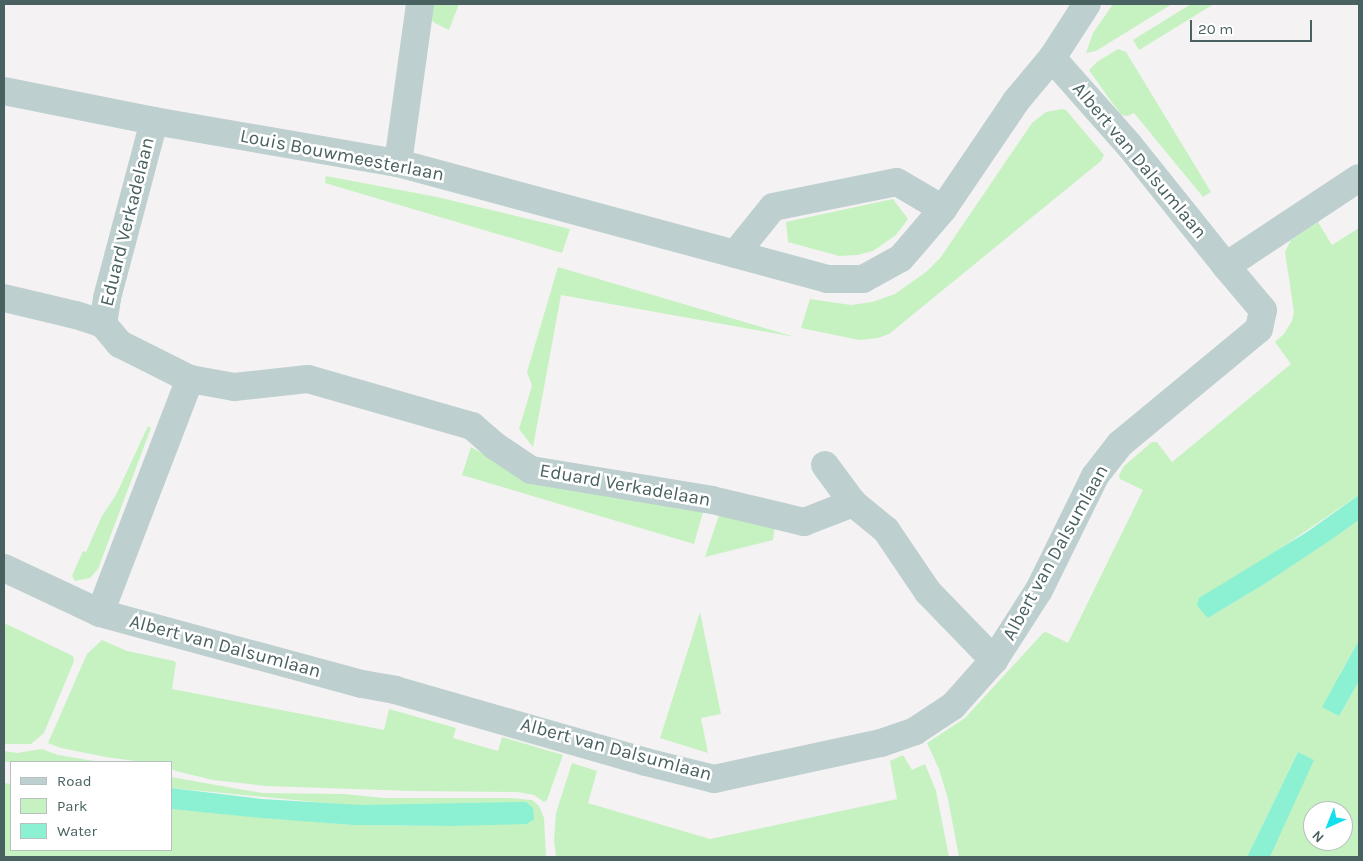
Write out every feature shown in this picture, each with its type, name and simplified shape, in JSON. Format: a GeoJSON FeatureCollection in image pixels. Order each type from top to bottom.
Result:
{"type":"FeatureCollection","features":[{"type":"Feature","properties":{"kind":"street"},"geometry":{"type":"LineString","coordinates":[[398,163],[420,4]]}},
{"type":"Feature","properties":{"kind":"street","name":"Louis Bouwmeesterlaan"},"geometry":{"type":"LineString","coordinates":[[4,90],[154,121],[398,163],[827,279],[863,279],[901,258],[943,209],[1016,102],[1052,58],[1087,4]]}},
{"type":"Feature","properties":{"kind":"street","name":"Albert van Dalsumlaan"},"geometry":{"type":"LineString","coordinates":[[4,568],[100,613],[362,684],[395,690],[646,762],[714,779],[881,743],[916,731],[953,706],[994,660],[1039,590],[1095,476],[1120,444],[1259,329],[1263,310],[1129,146],[1052,58]]}},
{"type":"Feature","properties":{"kind":"street","name":"Eduard Verkadelaan"},"geometry":{"type":"LineString","coordinates":[[103,324],[107,298],[154,121]]}},
{"type":"Feature","properties":{"kind":"street"},"geometry":{"type":"LineString","coordinates":[[1226,266],[1359,178]]}},
{"type":"Feature","properties":{"kind":"street"},"geometry":{"type":"LineString","coordinates":[[735,254],[773,206],[897,182],[943,209]]}},
{"type":"Feature","properties":{"kind":"street","name":"Eduard Verkadelaan"},"geometry":{"type":"LineString","coordinates":[[4,298],[76,315],[103,324],[120,344],[190,379],[234,387],[308,379],[472,426],[495,446],[531,470],[712,500],[804,522],[853,503]]}},
{"type":"Feature","properties":{"kind":"street"},"geometry":{"type":"LineString","coordinates":[[100,613],[190,379]]}},
{"type":"Feature","properties":{"kind":"street"},"geometry":{"type":"LineString","coordinates":[[824,465],[853,503],[886,530],[928,592],[994,660]]}},
{"type":"Feature","properties":{"kind":"green space"},"geometry":{"type":"Polygon","coordinates":[[[433,4],[459,4],[449,30],[433,22],[431,17],[433,4]]]}},
{"type":"Feature","properties":{"kind":"green space"},"geometry":{"type":"Polygon","coordinates":[[[1113,4],[1172,4],[1096,51],[1086,53],[1093,33],[1113,4]]]}},
{"type":"Feature","properties":{"kind":"green space"},"geometry":{"type":"Polygon","coordinates":[[[1191,4],[1214,4],[1139,50],[1133,40],[1191,4]]]}},
{"type":"Feature","properties":{"kind":"green space"},"geometry":{"type":"Polygon","coordinates":[[[1118,49],[1126,52],[1211,192],[1203,197],[1134,113],[1128,116],[1121,115],[1089,70],[1097,62],[1118,49]]]}},
{"type":"Feature","properties":{"kind":"green space"},"geometry":{"type":"Polygon","coordinates":[[[1066,110],[1104,155],[1101,161],[889,334],[878,338],[859,340],[801,328],[810,299],[851,305],[872,302],[895,294],[926,272],[941,257],[1032,123],[1046,112],[1066,110]]]}},
{"type":"Feature","properties":{"kind":"green space"},"geometry":{"type":"Polygon","coordinates":[[[326,176],[437,197],[570,229],[562,253],[325,183],[326,176]]]}},
{"type":"Feature","properties":{"kind":"green space"},"geometry":{"type":"Polygon","coordinates":[[[893,199],[908,219],[896,235],[873,251],[857,255],[839,256],[788,242],[786,222],[893,199]]]}},
{"type":"Feature","properties":{"kind":"green space"},"geometry":{"type":"Polygon","coordinates":[[[1318,222],[1332,245],[1359,228],[1359,495],[1263,560],[1208,618],[1266,583],[1359,520],[1359,640],[1340,674],[1339,716],[1359,681],[1359,857],[1270,857],[1313,760],[1298,752],[1247,857],[959,857],[948,799],[939,769],[927,743],[965,718],[1043,633],[1046,632],[1068,643],[1143,490],[1120,479],[1119,475],[1124,466],[1152,442],[1157,442],[1172,462],[1291,364],[1275,342],[1284,334],[1292,321],[1294,312],[1285,252],[1291,240],[1318,222]]]}},
{"type":"Feature","properties":{"kind":"green space"},"geometry":{"type":"Polygon","coordinates":[[[558,267],[795,337],[561,295],[533,447],[519,429],[532,386],[527,372],[558,267]]]}},
{"type":"Feature","properties":{"kind":"green space"},"geometry":{"type":"Polygon","coordinates":[[[148,426],[151,428],[98,569],[90,578],[75,581],[72,576],[83,551],[86,552],[102,516],[116,495],[148,426]]]}},
{"type":"Feature","properties":{"kind":"green space"},"geometry":{"type":"Polygon","coordinates":[[[471,447],[513,471],[703,512],[694,544],[462,475],[471,447]]]}},
{"type":"Feature","properties":{"kind":"green space"},"geometry":{"type":"Polygon","coordinates":[[[719,515],[775,525],[773,540],[705,557],[719,515]]]}},
{"type":"Feature","properties":{"kind":"green space"},"geometry":{"type":"Polygon","coordinates":[[[700,612],[721,714],[701,718],[708,753],[660,738],[700,612]]]}},
{"type":"Feature","properties":{"kind":"green space"},"geometry":{"type":"Polygon","coordinates":[[[4,623],[73,656],[74,661],[44,733],[31,744],[4,744],[4,623]]]}},
{"type":"Feature","properties":{"kind":"green space"},"geometry":{"type":"Polygon","coordinates":[[[102,640],[127,651],[174,661],[176,663],[172,689],[384,730],[389,709],[456,728],[453,738],[498,751],[502,737],[563,755],[547,800],[544,802],[534,795],[518,792],[412,791],[266,786],[213,780],[176,771],[172,769],[172,761],[135,761],[61,748],[48,743],[87,654],[102,640]]]}},
{"type":"Feature","properties":{"kind":"green space"},"geometry":{"type":"Polygon","coordinates":[[[42,749],[58,755],[94,761],[4,762],[4,751],[17,753],[42,749]]]}},
{"type":"Feature","properties":{"kind":"green space"},"geometry":{"type":"Polygon","coordinates":[[[903,755],[912,770],[925,764],[936,791],[949,857],[556,857],[554,840],[556,813],[572,763],[597,771],[588,803],[710,839],[897,799],[890,761],[903,755]]]}},
{"type":"Feature","properties":{"kind":"green space"},"geometry":{"type":"Polygon","coordinates":[[[172,777],[262,793],[344,794],[385,798],[510,798],[532,800],[539,806],[544,818],[546,857],[4,857],[4,783],[10,784],[10,851],[172,851],[172,809],[353,825],[453,826],[531,823],[172,788],[172,777]]]}},
{"type":"Feature","properties":{"kind":"water"},"geometry":{"type":"Polygon","coordinates":[[[1359,495],[1359,520],[1266,583],[1208,618],[1199,608],[1197,605],[1199,598],[1307,532],[1359,495]]]}},
{"type":"Feature","properties":{"kind":"water"},"geometry":{"type":"Polygon","coordinates":[[[1359,640],[1359,681],[1339,716],[1322,707],[1359,640]]]}},
{"type":"Feature","properties":{"kind":"water"},"geometry":{"type":"Polygon","coordinates":[[[1298,752],[1314,760],[1270,857],[1247,857],[1298,752]]]}},
{"type":"Feature","properties":{"kind":"water"},"geometry":{"type":"Polygon","coordinates":[[[172,788],[262,799],[361,805],[526,802],[533,808],[534,819],[527,824],[453,826],[353,825],[172,809],[172,788]]]}}]}
